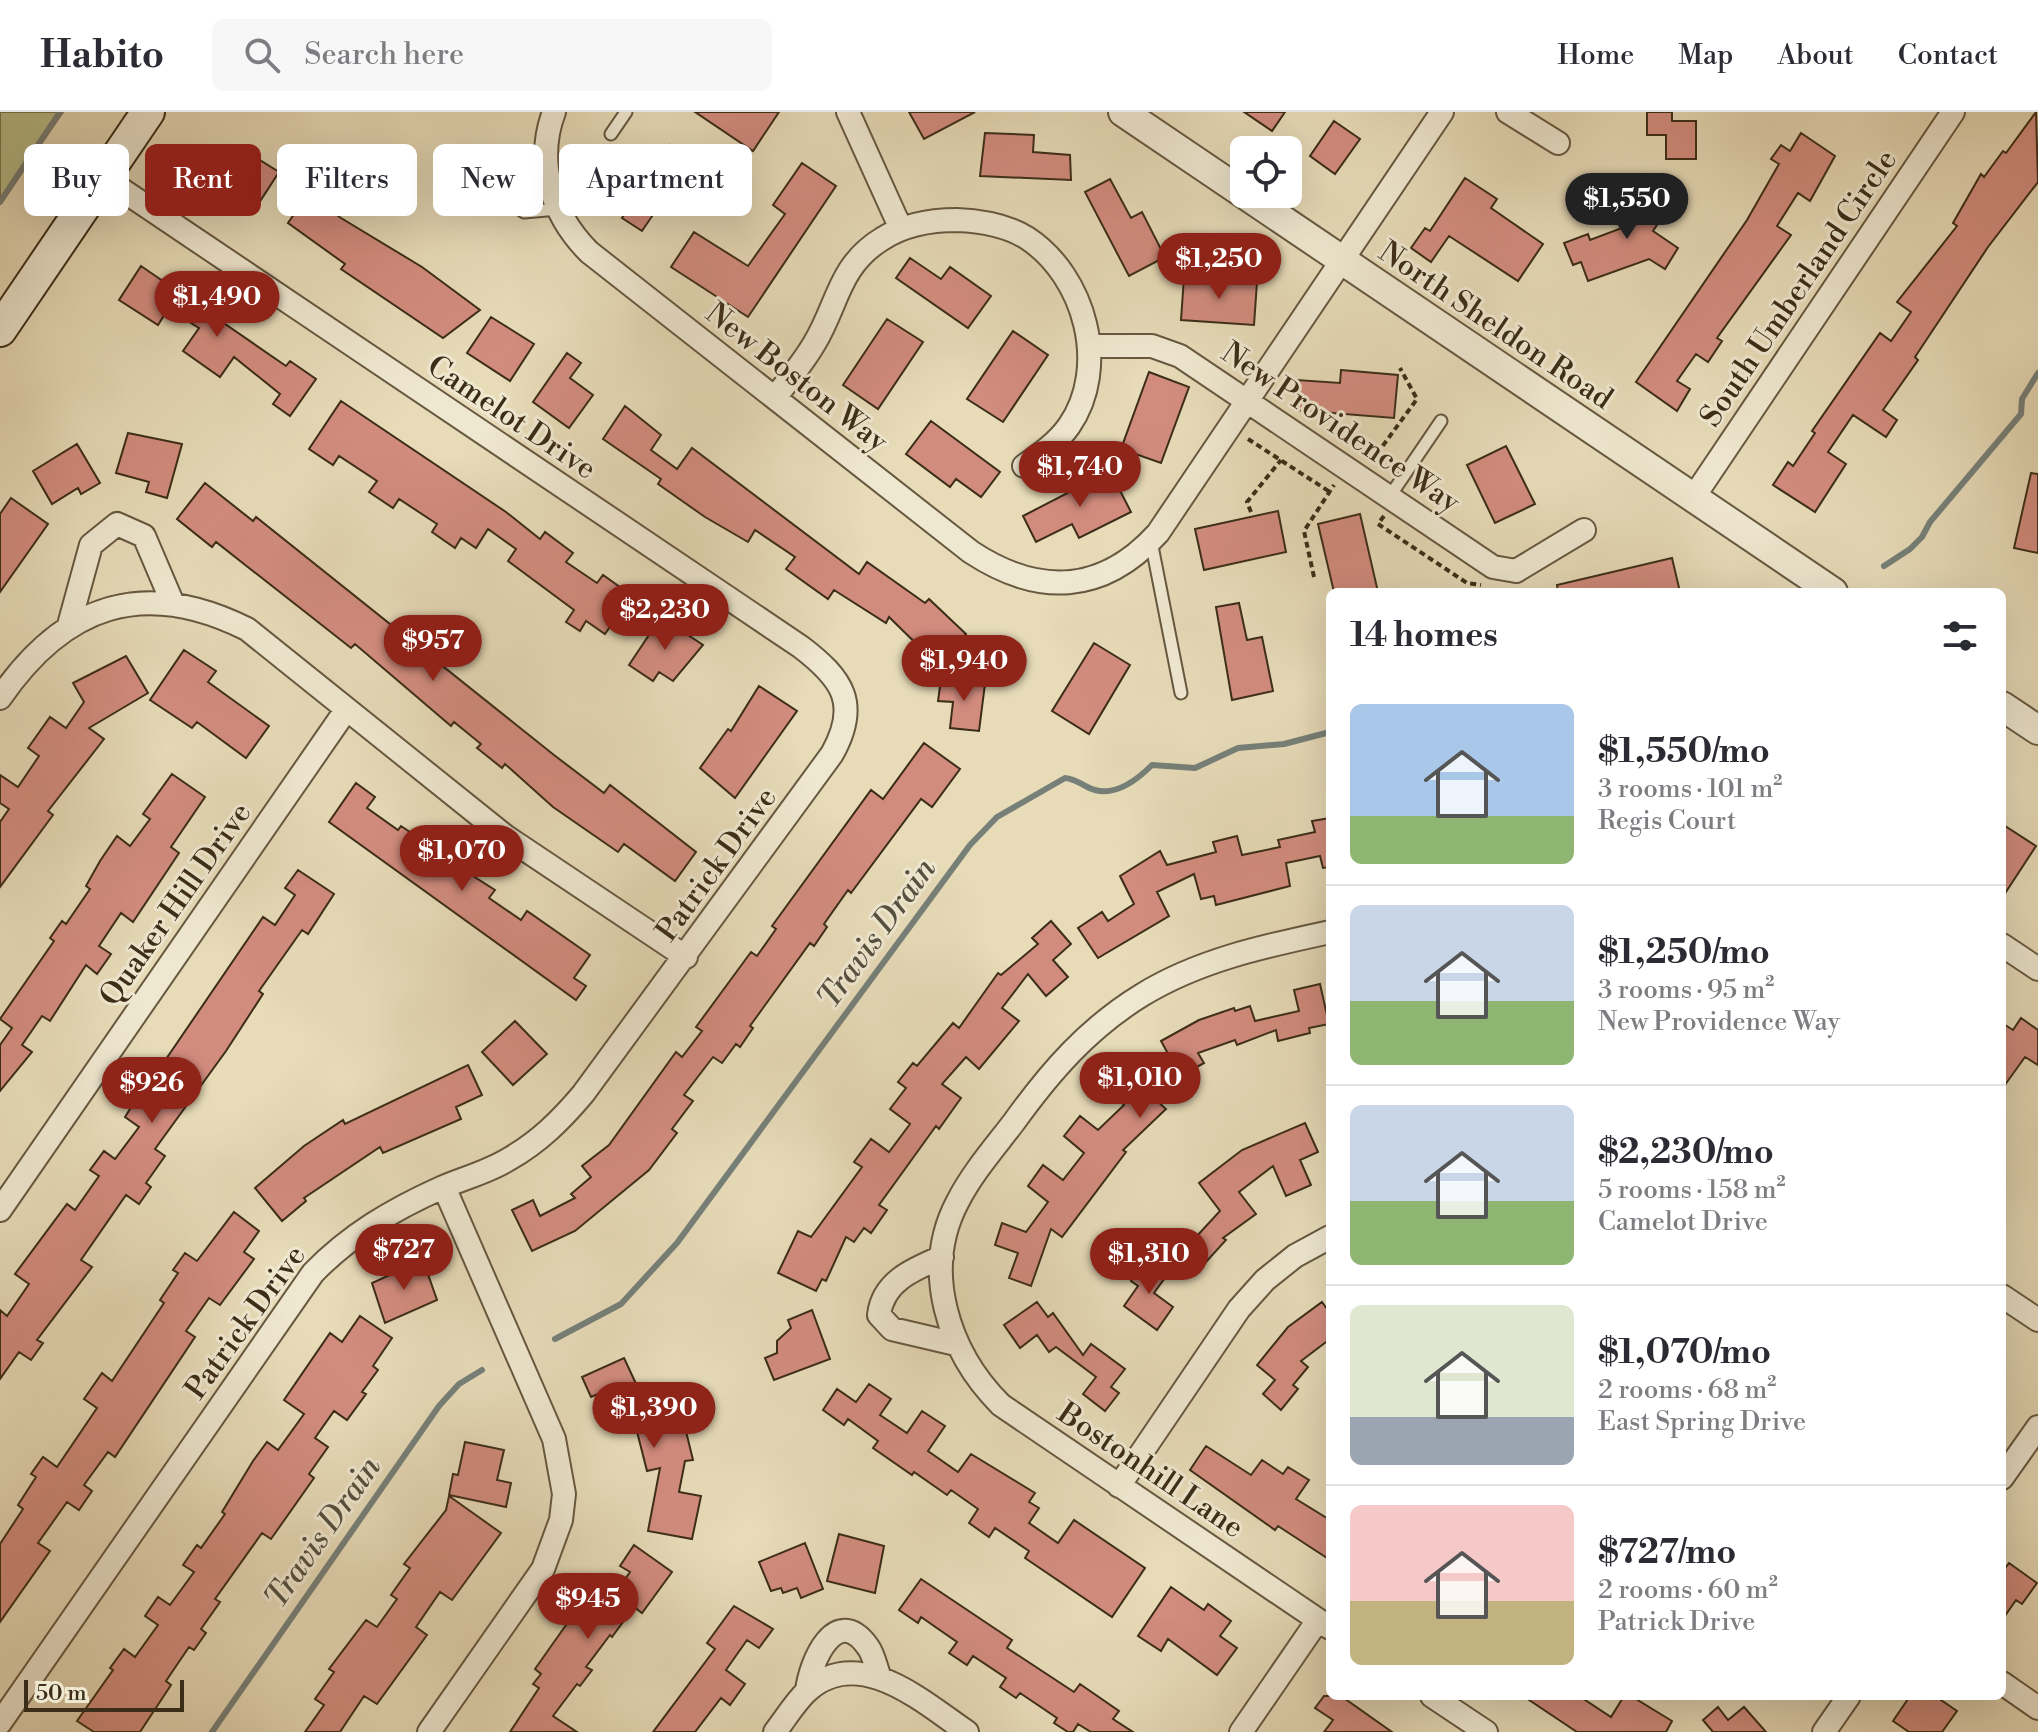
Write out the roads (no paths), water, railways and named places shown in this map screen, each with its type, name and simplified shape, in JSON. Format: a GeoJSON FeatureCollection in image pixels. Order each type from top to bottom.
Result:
{"type":"FeatureCollection","features":[{"type":"Feature","properties":{"kind":"main road"},"geometry":{"type":"LineString","coordinates":[[126,144],[148,112]]}},
{"type":"Feature","properties":{"kind":"main road"},"geometry":{"type":"LineString","coordinates":[[0,330],[77,216]]}},
{"type":"Feature","properties":{"kind":"street","name":"New Boston Way"},"geometry":{"type":"LineString","coordinates":[[554,112],[547,139],[549,185],[558,209],[589,252],[971,552],[1000,571],[1039,582],[1085,580],[1103,575],[1151,541]]}},
{"type":"Feature","properties":{"kind":"street"},"geometry":{"type":"LineString","coordinates":[[848,112],[901,229]]}},
{"type":"Feature","properties":{"kind":"street","name":"North Sheldon Road"},"geometry":{"type":"LineString","coordinates":[[1123,112],[1827,588]]}},
{"type":"Feature","properties":{"kind":"street"},"geometry":{"type":"LineString","coordinates":[[1151,541],[1442,112]]}},
{"type":"Feature","properties":{"kind":"street"},"geometry":{"type":"LineString","coordinates":[[1508,112],[1558,143]]}},
{"type":"Feature","properties":{"kind":"street","name":"South Umberland Circle"},"geometry":{"type":"LineString","coordinates":[[1693,498],[1953,112]]}},
{"type":"Feature","properties":{"kind":"street","name":"Camelot Drive"},"geometry":{"type":"LineString","coordinates":[[129,195],[811,655],[834,675],[841,689],[846,702],[843,734]]}},
{"type":"Feature","properties":{"kind":"street"},"geometry":{"type":"LineString","coordinates":[[775,398],[816,342],[832,300],[857,259],[881,239],[901,229],[940,220],[973,221],[1026,237],[1053,259],[1066,279],[1091,346],[1083,397],[1070,424],[1053,445],[1024,466]]}},
{"type":"Feature","properties":{"kind":"street","name":"New Providence Way"},"geometry":{"type":"LineString","coordinates":[[1091,346],[1152,346],[1180,356],[1248,399],[1390,502],[1493,567],[1516,571],[1584,530]]}},
{"type":"Feature","properties":{"kind":"street"},"geometry":{"type":"LineString","coordinates":[[69,625],[91,545],[117,524],[144,536],[173,604]]}},
{"type":"Feature","properties":{"kind":"street"},"geometry":{"type":"LineString","coordinates":[[0,698],[41,646],[69,625],[125,604],[173,604],[218,614],[247,629],[505,836],[686,957]]}},
{"type":"Feature","properties":{"kind":"street"},"geometry":{"type":"LineString","coordinates":[[2006,709],[2038,730]]}},
{"type":"Feature","properties":{"kind":"street","name":"Quaker Hill Drive"},"geometry":{"type":"LineString","coordinates":[[0,1210],[346,710]]}},
{"type":"Feature","properties":{"kind":"street","name":"Patrick Drive"},"geometry":{"type":"LineString","coordinates":[[0,1723],[313,1273],[339,1246],[363,1230],[444,1187],[508,1160],[558,1123],[686,957],[823,767],[843,734]]}},
{"type":"Feature","properties":{"kind":"street","name":"Bostonhill Lane"},"geometry":{"type":"LineString","coordinates":[[1324,1624],[1001,1405],[981,1385],[956,1344],[942,1302],[942,1257],[949,1223],[966,1185],[1051,1071],[1100,1024],[1140,996],[1189,971],[1233,955],[1326,933]]}},
{"type":"Feature","properties":{"kind":"street"},"geometry":{"type":"LineString","coordinates":[[2006,948],[2031,965],[2038,942]]}},
{"type":"Feature","properties":{"kind":"street"},"geometry":{"type":"LineString","coordinates":[[429,1732],[543,1569],[561,1520],[564,1494],[554,1439],[444,1187]]}},
{"type":"Feature","properties":{"kind":"street"},"geometry":{"type":"LineString","coordinates":[[1119,1486],[1239,1309],[1265,1280],[1295,1256],[1326,1239]]}},
{"type":"Feature","properties":{"kind":"street"},"geometry":{"type":"LineString","coordinates":[[942,1257],[914,1270],[891,1286],[880,1303],[879,1315],[892,1329],[956,1344]]}},
{"type":"Feature","properties":{"kind":"street"},"geometry":{"type":"LineString","coordinates":[[2006,1299],[2038,1320]]}},
{"type":"Feature","properties":{"kind":"street"},"geometry":{"type":"LineString","coordinates":[[2006,1472],[2038,1427]]}},
{"type":"Feature","properties":{"kind":"street"},"geometry":{"type":"LineString","coordinates":[[1241,1732],[1324,1624]]}},
{"type":"Feature","properties":{"kind":"street"},"geometry":{"type":"LineString","coordinates":[[807,1691],[815,1654],[833,1635],[846,1633],[857,1637],[869,1648],[880,1678]]}},
{"type":"Feature","properties":{"kind":"street"},"geometry":{"type":"LineString","coordinates":[[775,1732],[807,1691],[819,1682],[845,1674],[880,1678],[967,1732]]}},
{"type":"Feature","properties":{"kind":"street"},"geometry":{"type":"LineString","coordinates":[[2006,1686],[2038,1708]]}},
{"type":"Feature","properties":{"kind":"street"},"geometry":{"type":"LineString","coordinates":[[1438,1700],[1486,1732]]}},
{"type":"Feature","properties":{"kind":"street"},"geometry":{"type":"LineString","coordinates":[[1824,1732],[1846,1700]]}},
{"type":"Feature","properties":{"kind":"lane"},"geometry":{"type":"LineString","coordinates":[[611,134],[626,112]]}},
{"type":"Feature","properties":{"kind":"lane"},"geometry":{"type":"LineString","coordinates":[[543,210],[558,209]]}},
{"type":"Feature","properties":{"kind":"lane"},"geometry":{"type":"LineString","coordinates":[[1390,502],[1441,421]]}},
{"type":"Feature","properties":{"kind":"lane"},"geometry":{"type":"LineString","coordinates":[[1151,541],[1181,693]]}},
{"type":"Feature","properties":{"kind":"waterway"},"geometry":{"type":"LineString","coordinates":[[0,202],[60,112]]}},
{"type":"Feature","properties":{"kind":"waterway","name":"Travis Drain"},"geometry":{"type":"LineString","coordinates":[[1884,566],[1922,537],[1930,522],[2021,414],[2022,399],[2038,373]]}},
{"type":"Feature","properties":{"kind":"waterway","name":"Travis Drain"},"geometry":{"type":"LineString","coordinates":[[555,1339],[621,1304],[677,1243],[970,845],[997,817],[1065,778],[1095,790],[1111,791],[1133,781],[1152,765],[1195,768],[1238,748],[1284,744],[1326,733]]}},
{"type":"Feature","properties":{"kind":"waterway","name":"Travis Drain"},"geometry":{"type":"LineString","coordinates":[[212,1732],[439,1406],[459,1384],[482,1370]]}}]}
